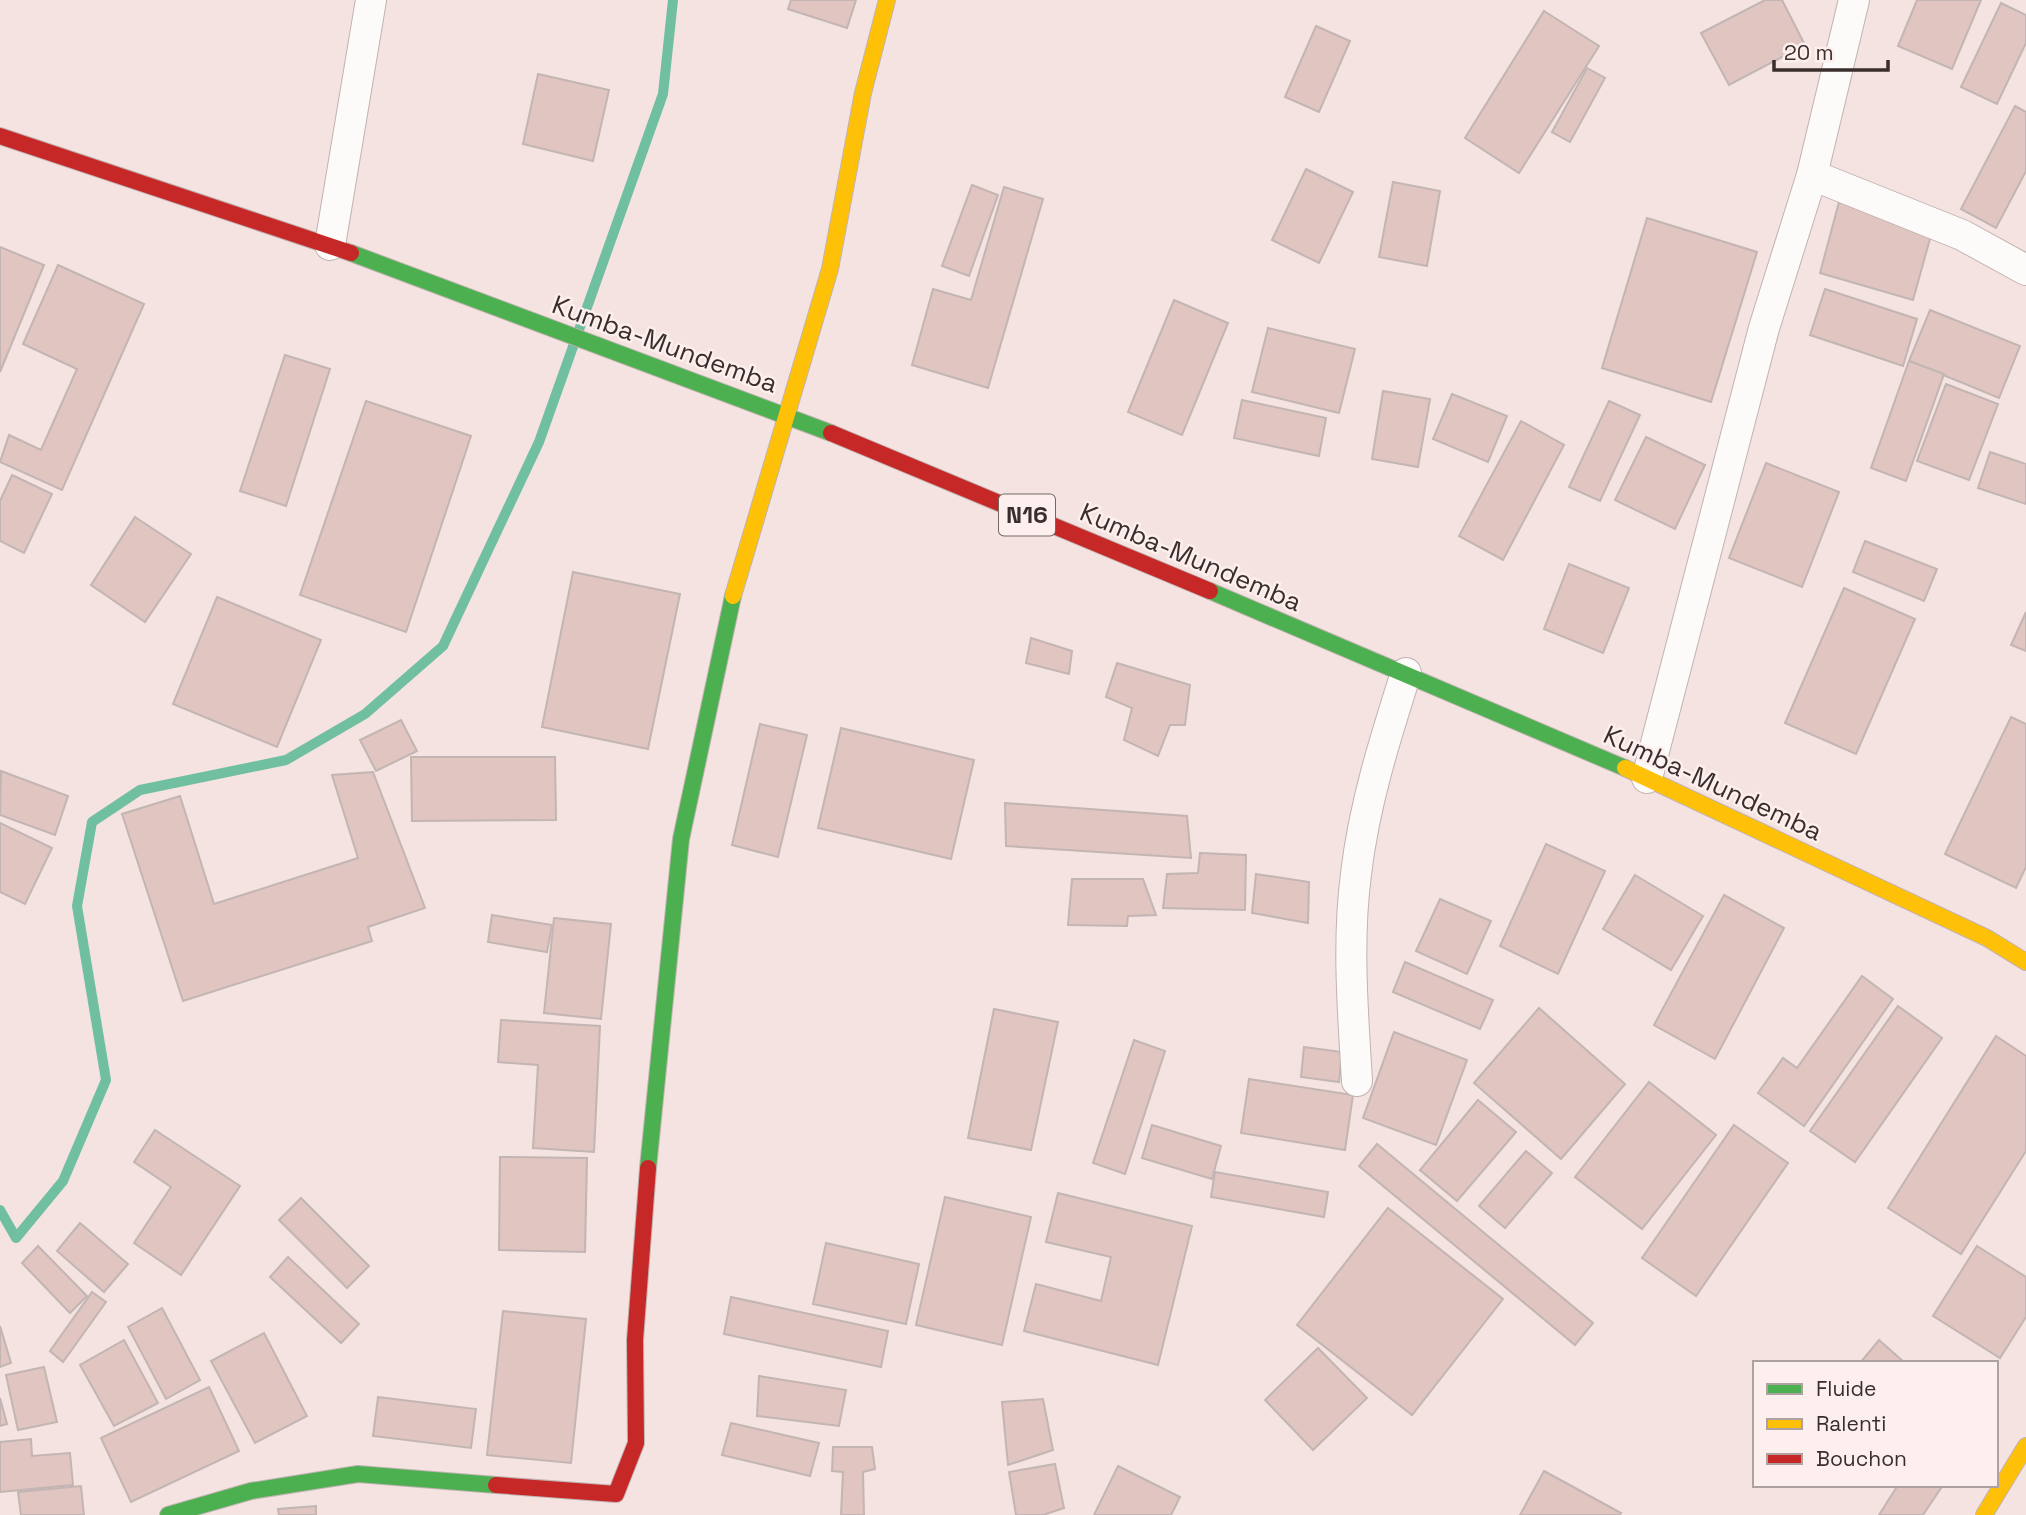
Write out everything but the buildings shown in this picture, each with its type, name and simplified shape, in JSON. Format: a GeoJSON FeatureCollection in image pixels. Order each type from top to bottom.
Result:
{"type":"FeatureCollection","features":[{"type":"Feature","properties":{"kind":"main road"},"geometry":{"type":"LineString","coordinates":[[168,1515],[251,1491],[358,1474],[615,1504],[636,1443],[635,1340],[650,1135],[681,839],[724,627],[830,269],[863,93],[887,0]]}},
{"type":"Feature","properties":{"kind":"main road","name":"Kumba-Mundemba"},"geometry":{"type":"LineString","coordinates":[[0,136],[330,245],[787,415],[1406,673],[1647,778],[1987,938],[2026,962]]}},
{"type":"Feature","properties":{"kind":"main road"},"geometry":{"type":"LineString","coordinates":[[1984,1515],[2026,1446]]}},
{"type":"Feature","properties":{"kind":"street"},"geometry":{"type":"LineString","coordinates":[[330,245],[371,0]]}},
{"type":"Feature","properties":{"kind":"street"},"geometry":{"type":"LineString","coordinates":[[1647,778],[1764,328],[1812,175],[1854,0]]}},
{"type":"Feature","properties":{"kind":"street"},"geometry":{"type":"LineString","coordinates":[[1812,175],[1962,235],[2026,270]]}},
{"type":"Feature","properties":{"kind":"street"},"geometry":{"type":"LineString","coordinates":[[1357,1081],[1351,981],[1355,875],[1374,774],[1406,673]]}},
{"type":"Feature","properties":{"kind":"waterway"},"geometry":{"type":"LineString","coordinates":[[0,1210],[16,1238],[63,1181],[106,1080],[77,906],[92,822],[140,790],[286,760],[365,714],[443,646],[539,442],[663,94],[673,0]]}},
{"type":"Feature","properties":{"kind":"traffic: fast"},"geometry":{"type":"LineString","coordinates":[[351,253],[831,433]]}},
{"type":"Feature","properties":{"kind":"traffic: fast"},"geometry":{"type":"LineString","coordinates":[[1210,591],[1625,768]]}},
{"type":"Feature","properties":{"kind":"traffic: fast"},"geometry":{"type":"LineString","coordinates":[[648,1168],[681,839],[733,596]]}},
{"type":"Feature","properties":{"kind":"traffic: fast"},"geometry":{"type":"LineString","coordinates":[[168,1515],[251,1491],[358,1474],[496,1485]]}},
{"type":"Feature","properties":{"kind":"traffic: slow"},"geometry":{"type":"LineString","coordinates":[[733,596],[830,269],[863,93],[887,0]]}},
{"type":"Feature","properties":{"kind":"traffic: slow"},"geometry":{"type":"LineString","coordinates":[[1625,768],[1987,938],[2026,962]]}},
{"type":"Feature","properties":{"kind":"traffic: slow"},"geometry":{"type":"LineString","coordinates":[[1984,1515],[2026,1446]]}},
{"type":"Feature","properties":{"kind":"traffic: jam"},"geometry":{"type":"LineString","coordinates":[[0,136],[351,253]]}},
{"type":"Feature","properties":{"kind":"traffic: jam"},"geometry":{"type":"LineString","coordinates":[[831,433],[1210,591]]}},
{"type":"Feature","properties":{"kind":"traffic: jam"},"geometry":{"type":"LineString","coordinates":[[496,1485],[616,1494],[636,1443],[635,1340],[648,1168]]}}]}
